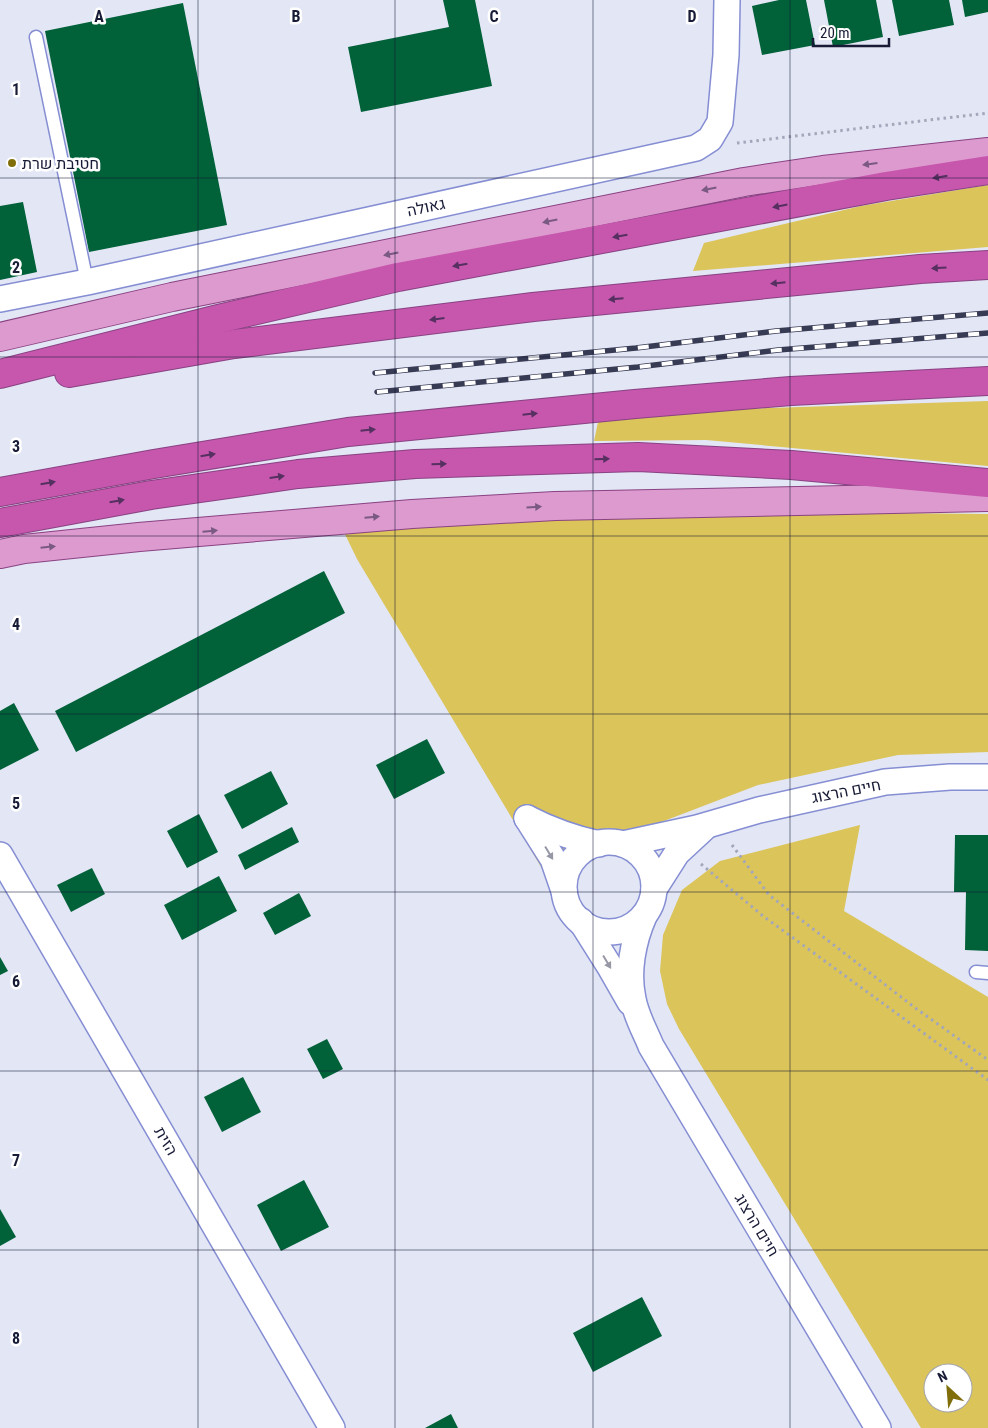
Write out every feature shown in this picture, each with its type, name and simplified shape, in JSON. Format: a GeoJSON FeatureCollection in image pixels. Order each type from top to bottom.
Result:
{"type":"FeatureCollection","features":[{"type":"Feature","properties":{"kind":"highway"},"geometry":{"type":"LineString","coordinates":[[0,374],[218,319],[398,277],[886,186],[988,170]]}},
{"type":"Feature","properties":{"kind":"highway"},"geometry":{"type":"LineString","coordinates":[[0,386],[234,344],[533,306],[920,269],[988,265]]}},
{"type":"Feature","properties":{"kind":"highway"},"geometry":{"type":"LineString","coordinates":[[0,492],[348,432],[781,392],[988,381]]}},
{"type":"Feature","properties":{"kind":"highway"},"geometry":{"type":"LineString","coordinates":[[0,523],[151,495],[298,474],[415,464],[638,458],[790,465],[988,483]]}},
{"type":"Feature","properties":{"kind":"main road"},"geometry":{"type":"LineString","coordinates":[[0,338],[172,297],[744,182],[823,170],[988,152]]}},
{"type":"Feature","properties":{"kind":"main road"},"geometry":{"type":"LineString","coordinates":[[0,554],[24,549],[120,539],[412,514],[565,506],[988,497]]}},
{"type":"Feature","properties":{"kind":"street","name":"גאולה"},"geometry":{"type":"LineString","coordinates":[[0,299],[87,282],[696,148],[710,139],[720,122],[726,55],[728,0]]}},
{"type":"Feature","properties":{"kind":"street","name":"חיים הרצוג"},"geometry":{"type":"LineString","coordinates":[[611,844],[711,824],[768,808],[885,782],[988,777]]}},
{"type":"Feature","properties":{"kind":"street"},"geometry":{"type":"LineString","coordinates":[[527,818],[556,833],[636,851],[646,861],[652,874],[654,889],[651,904],[644,916],[632,926],[618,931],[603,931],[589,927],[568,906],[553,858],[527,818]]}},
{"type":"Feature","properties":{"kind":"street","name":"חיים הרצוג"},"geometry":{"type":"LineString","coordinates":[[654,889],[682,847],[711,824]]}},
{"type":"Feature","properties":{"kind":"street"},"geometry":{"type":"LineString","coordinates":[[564,892],[565,877],[571,863],[581,852],[594,845],[611,844]]}},
{"type":"Feature","properties":{"kind":"street","name":"הזית"},"geometry":{"type":"LineString","coordinates":[[0,855],[332,1428]]}},
{"type":"Feature","properties":{"kind":"street","name":"חיים הרצוג"},"geometry":{"type":"LineString","coordinates":[[644,916],[636,934],[631,969],[633,1000],[651,1046],[878,1428]]}},
{"type":"Feature","properties":{"kind":"street","name":"חיים הרצוג"},"geometry":{"type":"LineString","coordinates":[[581,921],[640,1019]]}},
{"type":"Feature","properties":{"kind":"lane"},"geometry":{"type":"LineString","coordinates":[[36,37],[87,282]]}},
{"type":"Feature","properties":{"kind":"path"},"geometry":{"type":"LineString","coordinates":[[735,143],[988,113]]}},
{"type":"Feature","properties":{"kind":"path"},"geometry":{"type":"LineString","coordinates":[[711,824],[769,895],[914,1007],[988,1060]]}},
{"type":"Feature","properties":{"kind":"path"},"geometry":{"type":"LineString","coordinates":[[682,847],[763,916],[988,1080]]}},
{"type":"Feature","properties":{"kind":"shaded area"},"geometry":{"type":"Polygon","coordinates":[[[988,185],[988,247],[693,271],[704,243],[861,206],[988,185]]]}},
{"type":"Feature","properties":{"kind":"shaded area"},"geometry":{"type":"Polygon","coordinates":[[[988,401],[988,466],[706,440],[594,441],[598,422],[739,409],[988,401]]]}},
{"type":"Feature","properties":{"kind":"shaded area"},"geometry":{"type":"Polygon","coordinates":[[[595,510],[988,514],[988,752],[898,755],[758,785],[651,826],[578,847],[556,892],[357,559],[340,524],[595,510]]]}},
{"type":"Feature","properties":{"kind":"shaded area"},"geometry":{"type":"Polygon","coordinates":[[[860,825],[844,911],[988,997],[988,1428],[921,1428],[679,1029],[667,1004],[660,971],[663,935],[682,890],[720,861],[860,825]]]}},
{"type":"Feature","properties":{"kind":"building"},"geometry":{"type":"Polygon","coordinates":[[[443,0],[475,0],[492,86],[361,112],[348,47],[449,27],[443,0]]]}},
{"type":"Feature","properties":{"kind":"building"},"geometry":{"type":"Polygon","coordinates":[[[779,0],[806,0],[815,45],[762,55],[752,6],[779,0]]]}},
{"type":"Feature","properties":{"kind":"building"},"geometry":{"type":"Polygon","coordinates":[[[824,0],[876,0],[883,37],[833,47],[824,0]]]}},
{"type":"Feature","properties":{"kind":"building"},"geometry":{"type":"Polygon","coordinates":[[[892,0],[949,0],[954,25],[899,36],[892,0]]]}},
{"type":"Feature","properties":{"kind":"building"},"geometry":{"type":"Polygon","coordinates":[[[962,0],[988,0],[988,12],[965,17],[962,0]]]}},
{"type":"Feature","properties":{"kind":"building"},"geometry":{"type":"Polygon","coordinates":[[[183,3],[227,225],[89,252],[45,31],[183,3]]]}},
{"type":"Feature","properties":{"kind":"building"},"geometry":{"type":"Polygon","coordinates":[[[23,202],[37,272],[0,280],[0,206],[23,202]]]}},
{"type":"Feature","properties":{"kind":"building"},"geometry":{"type":"Polygon","coordinates":[[[324,571],[345,613],[76,752],[55,711],[324,571]]]}},
{"type":"Feature","properties":{"kind":"building"},"geometry":{"type":"Polygon","coordinates":[[[14,703],[39,750],[0,770],[0,711],[14,703]]]}},
{"type":"Feature","properties":{"kind":"building"},"geometry":{"type":"Polygon","coordinates":[[[427,739],[445,773],[394,799],[376,765],[427,739]]]}},
{"type":"Feature","properties":{"kind":"building"},"geometry":{"type":"Polygon","coordinates":[[[271,771],[288,804],[242,829],[224,795],[271,771]]]}},
{"type":"Feature","properties":{"kind":"building"},"geometry":{"type":"Polygon","coordinates":[[[199,814],[218,852],[187,868],[167,831],[199,814]]]}},
{"type":"Feature","properties":{"kind":"building"},"geometry":{"type":"Polygon","coordinates":[[[292,827],[299,842],[245,870],[238,855],[292,827]]]}},
{"type":"Feature","properties":{"kind":"building"},"geometry":{"type":"Polygon","coordinates":[[[955,835],[988,835],[988,951],[965,950],[966,892],[954,892],[955,835]]]}},
{"type":"Feature","properties":{"kind":"building"},"geometry":{"type":"Polygon","coordinates":[[[92,868],[105,894],[71,912],[57,885],[92,868]]]}},
{"type":"Feature","properties":{"kind":"building"},"geometry":{"type":"Polygon","coordinates":[[[219,876],[237,911],[182,940],[164,905],[219,876]]]}},
{"type":"Feature","properties":{"kind":"building"},"geometry":{"type":"Polygon","coordinates":[[[299,893],[311,916],[275,935],[263,913],[299,893]]]}},
{"type":"Feature","properties":{"kind":"building"},"geometry":{"type":"Polygon","coordinates":[[[0,957],[8,971],[0,975],[0,957]]]}},
{"type":"Feature","properties":{"kind":"building"},"geometry":{"type":"Polygon","coordinates":[[[327,1039],[343,1069],[323,1079],[307,1049],[327,1039]]]}},
{"type":"Feature","properties":{"kind":"building"},"geometry":{"type":"Polygon","coordinates":[[[243,1077],[261,1112],[222,1132],[204,1097],[243,1077]]]}},
{"type":"Feature","properties":{"kind":"building"},"geometry":{"type":"Polygon","coordinates":[[[304,1180],[329,1227],[281,1251],[257,1205],[304,1180]]]}},
{"type":"Feature","properties":{"kind":"building"},"geometry":{"type":"Polygon","coordinates":[[[0,1209],[16,1237],[0,1246],[0,1209]]]}},
{"type":"Feature","properties":{"kind":"building"},"geometry":{"type":"Polygon","coordinates":[[[642,1297],[662,1336],[593,1372],[573,1333],[642,1297]]]}},
{"type":"Feature","properties":{"kind":"building"},"geometry":{"type":"Polygon","coordinates":[[[451,1414],[458,1428],[425,1428],[451,1414]]]}},
{"type":"Feature","properties":{"kind":"railway"},"geometry":{"type":"LineString","coordinates":[[375,373],[636,348],[776,331],[988,313]]}},
{"type":"Feature","properties":{"kind":"railway"},"geometry":{"type":"LineString","coordinates":[[377,392],[638,367],[778,350],[988,333]]}},
{"type":"Feature","properties":{"kind":"place","name":"חטיבת שרת"},"geometry":{"type":"Point","coordinates":[12,163]}}]}
